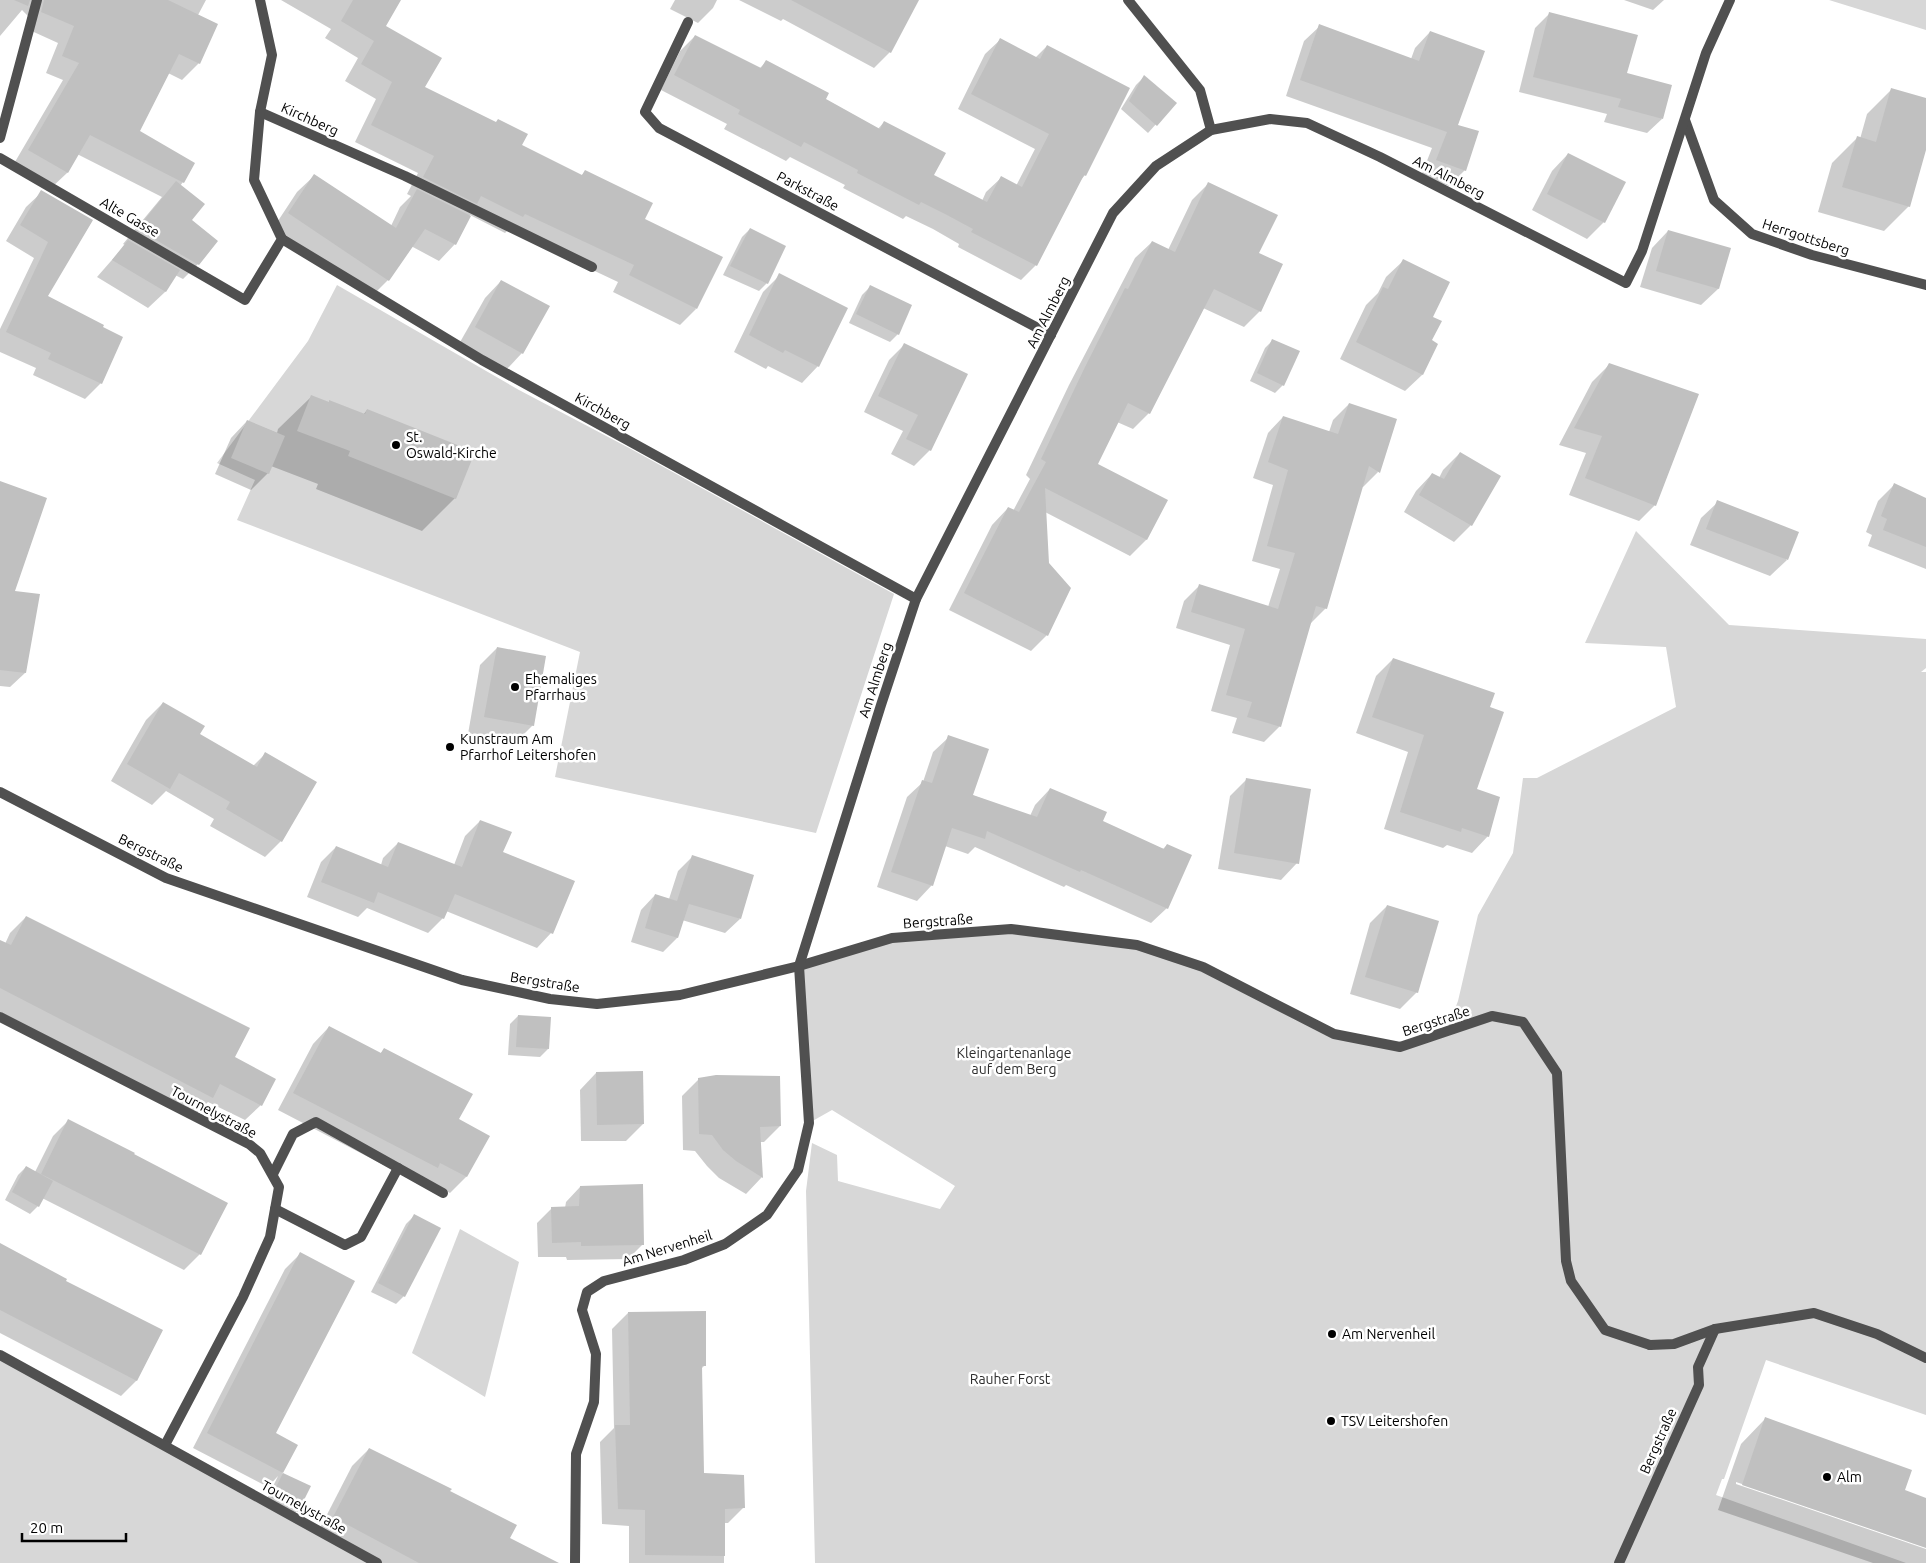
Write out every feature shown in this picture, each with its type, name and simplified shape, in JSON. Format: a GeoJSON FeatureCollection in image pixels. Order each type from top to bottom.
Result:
{"type":"FeatureCollection","features":[{"type":"Feature","properties":{"kind":"street"},"geometry":{"type":"LineString","coordinates":[[0,138],[37,0]]}},
{"type":"Feature","properties":{"kind":"street","name":"Kirchberg"},"geometry":{"type":"LineString","coordinates":[[260,0],[272,54],[260,112],[254,180],[282,239],[482,360],[916,599]]}},
{"type":"Feature","properties":{"kind":"street"},"geometry":{"type":"LineString","coordinates":[[1128,0],[1200,90],[1211,130]]}},
{"type":"Feature","properties":{"kind":"street"},"geometry":{"type":"LineString","coordinates":[[1685,120],[1706,53],[1730,0]]}},
{"type":"Feature","properties":{"kind":"street","name":"Parkstraße"},"geometry":{"type":"LineString","coordinates":[[688,22],[645,112],[658,128],[1051,335]]}},
{"type":"Feature","properties":{"kind":"street","name":"Kirchberg"},"geometry":{"type":"LineString","coordinates":[[260,112],[405,176],[592,267]]}},
{"type":"Feature","properties":{"kind":"street","name":"Am Almberg"},"geometry":{"type":"LineString","coordinates":[[799,966],[916,599],[1113,213],[1156,166],[1211,130],[1270,119],[1307,123],[1380,157],[1626,283],[1642,251],[1685,120]]}},
{"type":"Feature","properties":{"kind":"street","name":"Herrgottsberg"},"geometry":{"type":"LineString","coordinates":[[1685,120],[1714,200],[1752,234],[1812,256],[1926,285]]}},
{"type":"Feature","properties":{"kind":"street","name":"Alte Gasse"},"geometry":{"type":"LineString","coordinates":[[0,158],[246,300],[282,239]]}},
{"type":"Feature","properties":{"kind":"street","name":"Bergstraße"},"geometry":{"type":"LineString","coordinates":[[0,792],[166,878],[462,980],[550,999],[597,1004],[680,995],[799,966],[892,938],[1011,929],[1137,945],[1203,967],[1334,1034],[1400,1047],[1492,1016],[1523,1022],[1557,1073],[1566,1261],[1571,1281],[1606,1330],[1650,1345],[1674,1344],[1715,1329]]}},
{"type":"Feature","properties":{"kind":"street","name":"Am Nervenheil"},"geometry":{"type":"LineString","coordinates":[[575,1563],[576,1454],[594,1402],[596,1354],[582,1310],[587,1292],[604,1281],[684,1260],[725,1244],[767,1215],[798,1170],[809,1123],[799,966]]}},
{"type":"Feature","properties":{"kind":"street","name":"Tournelystraße"},"geometry":{"type":"LineString","coordinates":[[0,1016],[249,1144],[260,1153],[279,1188],[270,1237],[243,1297],[164,1445]]}},
{"type":"Feature","properties":{"kind":"street"},"geometry":{"type":"LineString","coordinates":[[273,1174],[293,1134],[316,1122],[444,1193]]}},
{"type":"Feature","properties":{"kind":"street"},"geometry":{"type":"LineString","coordinates":[[275,1209],[345,1245],[361,1236],[398,1168]]}},
{"type":"Feature","properties":{"kind":"street"},"geometry":{"type":"LineString","coordinates":[[1715,1329],[1814,1313],[1877,1334],[1926,1358]]}},
{"type":"Feature","properties":{"kind":"street","name":"Bergstraße"},"geometry":{"type":"LineString","coordinates":[[1618,1563],[1699,1384],[1698,1367],[1715,1329]]}},
{"type":"Feature","properties":{"kind":"street","name":"Tournelystraße"},"geometry":{"type":"LineString","coordinates":[[0,1354],[377,1563]]}},
{"type":"Feature","properties":{"kind":"green space"},"geometry":{"type":"Polygon","coordinates":[[[1829,0],[1926,0],[1926,30],[1829,0]]]}},
{"type":"Feature","properties":{"kind":"green space"},"geometry":{"type":"Polygon","coordinates":[[[337,285],[519,390],[631,449],[894,594],[816,833],[555,777],[580,652],[237,520],[255,480],[217,463],[308,341],[337,285]]]}},
{"type":"Feature","properties":{"kind":"green space"},"geometry":{"type":"Polygon","coordinates":[[[1636,531],[1729,625],[1926,639],[1926,668],[1921,672],[1926,672],[1926,1415],[1766,1360],[1724,1479],[1722,1479],[1716,1495],[1906,1563],[815,1563],[806,1191],[812,1143],[837,1155],[838,1181],[940,1209],[955,1186],[832,1110],[809,1123],[799,966],[892,938],[1011,929],[1137,945],[1203,967],[1334,1034],[1400,1047],[1446,1032],[1458,1001],[1478,915],[1513,853],[1523,778],[1537,778],[1676,707],[1666,647],[1585,643],[1636,531]]]}},
{"type":"Feature","properties":{"kind":"green space"},"geometry":{"type":"Polygon","coordinates":[[[460,1229],[519,1262],[485,1397],[412,1353],[460,1229]]]}},
{"type":"Feature","properties":{"kind":"green space"},"geometry":{"type":"Polygon","coordinates":[[[0,1355],[377,1563],[0,1563],[0,1355]]]}},
{"type":"Feature","properties":{"kind":"building"},"geometry":{"type":"Polygon","coordinates":[[[14,0],[30,0],[28,6],[14,0]]]}},
{"type":"Feature","properties":{"kind":"building"},"geometry":{"type":"Polygon","coordinates":[[[44,0],[168,0],[218,24],[200,64],[179,54],[140,131],[195,163],[184,183],[90,135],[68,173],[28,150],[79,63],[62,56],[74,26],[41,12],[44,0]]]}},
{"type":"Feature","properties":{"kind":"building"},"geometry":{"type":"Polygon","coordinates":[[[353,0],[401,0],[386,26],[442,58],[425,87],[496,122],[498,119],[528,134],[522,145],[582,175],[585,170],[653,203],[645,219],[723,257],[697,309],[629,275],[634,265],[525,214],[523,217],[481,196],[477,204],[423,177],[434,156],[371,125],[392,82],[361,64],[374,41],[341,21],[353,0]]]}},
{"type":"Feature","properties":{"kind":"building"},"geometry":{"type":"Polygon","coordinates":[[[791,0],[919,0],[891,53],[791,0]]]}},
{"type":"Feature","properties":{"kind":"building"},"geometry":{"type":"Polygon","coordinates":[[[1549,12],[1638,35],[1627,73],[1672,85],[1663,119],[1618,107],[1621,99],[1533,77],[1549,12]]]}},
{"type":"Feature","properties":{"kind":"building"},"geometry":{"type":"Polygon","coordinates":[[[1319,24],[1419,61],[1430,31],[1485,51],[1458,125],[1479,131],[1466,171],[1436,160],[1447,132],[1300,80],[1319,24]]]}},
{"type":"Feature","properties":{"kind":"building"},"geometry":{"type":"Polygon","coordinates":[[[695,35],[761,68],[766,60],[829,93],[826,99],[880,129],[884,121],[946,153],[934,175],[987,202],[1001,176],[1022,187],[1049,134],[971,94],[1000,38],[1040,59],[1047,45],[1130,88],[1086,176],[1084,175],[1037,266],[971,232],[973,229],[947,215],[921,202],[919,205],[857,173],[858,170],[804,142],[801,147],[738,114],[740,110],[674,75],[695,35]]]}},
{"type":"Feature","properties":{"kind":"building"},"geometry":{"type":"Polygon","coordinates":[[[1144,75],[1177,103],[1157,126],[1129,101],[1144,75]]]}},
{"type":"Feature","properties":{"kind":"building"},"geometry":{"type":"Polygon","coordinates":[[[1891,88],[1926,98],[1926,150],[1910,207],[1842,187],[1857,136],[1876,142],[1891,88]]]}},
{"type":"Feature","properties":{"kind":"building"},"geometry":{"type":"Polygon","coordinates":[[[1568,153],[1626,182],[1605,223],[1547,194],[1568,153]]]}},
{"type":"Feature","properties":{"kind":"building"},"geometry":{"type":"Polygon","coordinates":[[[314,174],[396,228],[417,189],[471,216],[456,245],[425,229],[389,281],[288,213],[314,174]]]}},
{"type":"Feature","properties":{"kind":"building"},"geometry":{"type":"Polygon","coordinates":[[[176,181],[205,204],[192,220],[218,241],[199,265],[137,229],[176,181]]]}},
{"type":"Feature","properties":{"kind":"building"},"geometry":{"type":"Polygon","coordinates":[[[1208,182],[1278,215],[1259,253],[1283,264],[1261,312],[1214,289],[1150,414],[1128,403],[1098,464],[1168,500],[1147,540],[1045,488],[1049,563],[1071,588],[1048,636],[964,593],[1008,507],[1019,512],[1046,462],[1041,459],[1085,367],[1125,288],[1128,289],[1152,241],[1175,252],[1208,182]]]}},
{"type":"Feature","properties":{"kind":"building"},"geometry":{"type":"Polygon","coordinates":[[[41,190],[93,220],[48,296],[123,337],[102,384],[48,359],[51,353],[6,332],[48,242],[20,225],[41,190]]]}},
{"type":"Feature","properties":{"kind":"building"},"geometry":{"type":"Polygon","coordinates":[[[750,228],[786,246],[768,284],[730,266],[750,228]]]}},
{"type":"Feature","properties":{"kind":"building"},"geometry":{"type":"Polygon","coordinates":[[[1668,230],[1731,248],[1719,289],[1656,271],[1668,230]]]}},
{"type":"Feature","properties":{"kind":"building"},"geometry":{"type":"Polygon","coordinates":[[[128,240],[180,270],[166,292],[112,260],[128,240]]]}},
{"type":"Feature","properties":{"kind":"building"},"geometry":{"type":"Polygon","coordinates":[[[1403,259],[1450,282],[1433,317],[1442,321],[1432,340],[1438,344],[1423,375],[1356,342],[1383,287],[1388,289],[1403,259]]]}},
{"type":"Feature","properties":{"kind":"building"},"geometry":{"type":"Polygon","coordinates":[[[779,273],[848,308],[819,367],[785,350],[783,353],[749,335],[779,273]]]}},
{"type":"Feature","properties":{"kind":"building"},"geometry":{"type":"Polygon","coordinates":[[[501,280],[550,306],[523,354],[475,327],[501,280]]]}},
{"type":"Feature","properties":{"kind":"building"},"geometry":{"type":"Polygon","coordinates":[[[870,285],[912,305],[899,335],[856,314],[870,285]]]}},
{"type":"Feature","properties":{"kind":"building"},"geometry":{"type":"Polygon","coordinates":[[[1272,339],[1300,351],[1284,386],[1257,373],[1272,339]]]}},
{"type":"Feature","properties":{"kind":"building"},"geometry":{"type":"Polygon","coordinates":[[[904,343],[968,374],[931,451],[906,439],[918,415],[878,396],[904,343]]]}},
{"type":"Feature","properties":{"kind":"building"},"geometry":{"type":"Polygon","coordinates":[[[1609,363],[1699,394],[1656,506],[1585,478],[1602,436],[1574,428],[1609,363]]]}},
{"type":"Feature","properties":{"kind":"building","name":"St. Oswald-Kirche"},"geometry":{"type":"Polygon","coordinates":[[[311,395],[365,414],[367,409],[475,452],[456,499],[348,456],[350,451],[297,431],[311,395]]]}},
{"type":"Feature","properties":{"kind":"building"},"geometry":{"type":"Polygon","coordinates":[[[1349,403],[1397,419],[1380,473],[1369,466],[1327,609],[1316,606],[1281,727],[1247,717],[1252,702],[1226,695],[1245,629],[1191,612],[1199,584],[1278,609],[1295,553],[1267,546],[1288,470],[1268,462],[1283,416],[1338,434],[1349,403]]]}},
{"type":"Feature","properties":{"kind":"building"},"geometry":{"type":"Polygon","coordinates":[[[247,420],[285,436],[269,474],[231,458],[247,420]]]}},
{"type":"Feature","properties":{"kind":"building"},"geometry":{"type":"Polygon","coordinates":[[[1460,452],[1501,476],[1472,526],[1419,495],[1432,473],[1444,479],[1460,452]]]}},
{"type":"Feature","properties":{"kind":"building"},"geometry":{"type":"Polygon","coordinates":[[[0,481],[47,498],[15,591],[40,594],[26,673],[0,670],[0,481]]]}},
{"type":"Feature","properties":{"kind":"building"},"geometry":{"type":"Polygon","coordinates":[[[1894,483],[1926,498],[1926,547],[1883,530],[1887,519],[1881,516],[1894,483]]]}},
{"type":"Feature","properties":{"kind":"building"},"geometry":{"type":"Polygon","coordinates":[[[1717,500],[1799,532],[1788,560],[1706,529],[1717,500]]]}},
{"type":"Feature","properties":{"kind":"building","name":"Ehemaliges Pfarrhaus"},"geometry":{"type":"Polygon","coordinates":[[[497,647],[546,656],[534,726],[484,717],[497,647]]]}},
{"type":"Feature","properties":{"kind":"building"},"geometry":{"type":"Polygon","coordinates":[[[1393,658],[1495,693],[1490,707],[1504,712],[1477,789],[1500,797],[1489,837],[1462,828],[1461,832],[1400,812],[1424,735],[1372,717],[1393,658]]]}},
{"type":"Feature","properties":{"kind":"building"},"geometry":{"type":"Polygon","coordinates":[[[163,702],[205,726],[200,734],[257,767],[265,752],[317,782],[282,842],[226,809],[230,802],[179,773],[170,789],[127,764],[163,702]]]}},
{"type":"Feature","properties":{"kind":"building"},"geometry":{"type":"Polygon","coordinates":[[[948,735],[989,749],[973,795],[1037,817],[1050,788],[1107,812],[1103,821],[1164,849],[1167,844],[1192,855],[1168,909],[987,831],[985,839],[952,828],[933,886],[891,872],[922,780],[932,783],[948,735]]]}},
{"type":"Feature","properties":{"kind":"building"},"geometry":{"type":"Polygon","coordinates":[[[1246,778],[1311,789],[1299,864],[1234,853],[1246,778]]]}},
{"type":"Feature","properties":{"kind":"building"},"geometry":{"type":"Polygon","coordinates":[[[480,820],[512,832],[503,852],[575,881],[553,934],[455,894],[444,919],[378,892],[374,903],[321,882],[336,846],[388,867],[398,842],[462,867],[480,820]]]}},
{"type":"Feature","properties":{"kind":"building"},"geometry":{"type":"Polygon","coordinates":[[[692,855],[754,875],[741,919],[689,904],[678,938],[645,928],[655,894],[677,901],[692,855]]]}},
{"type":"Feature","properties":{"kind":"building"},"geometry":{"type":"Polygon","coordinates":[[[1387,905],[1439,921],[1418,993],[1365,977],[1387,905]]]}},
{"type":"Feature","properties":{"kind":"building"},"geometry":{"type":"Polygon","coordinates":[[[26,916],[250,1028],[235,1057],[276,1079],[262,1106],[220,1084],[213,1098],[0,988],[0,940],[11,945],[26,916]]]}},
{"type":"Feature","properties":{"kind":"building"},"geometry":{"type":"Polygon","coordinates":[[[518,1015],[551,1017],[549,1049],[516,1047],[518,1015]]]}},
{"type":"Feature","properties":{"kind":"building"},"geometry":{"type":"Polygon","coordinates":[[[329,1026],[381,1053],[384,1048],[473,1094],[459,1119],[490,1136],[467,1177],[440,1163],[438,1168],[293,1093],[329,1026]]]}},
{"type":"Feature","properties":{"kind":"building"},"geometry":{"type":"Polygon","coordinates":[[[643,1071],[644,1124],[597,1125],[596,1072],[643,1071]]]}},
{"type":"Feature","properties":{"kind":"building"},"geometry":{"type":"Polygon","coordinates":[[[716,1075],[780,1076],[781,1126],[760,1127],[763,1178],[736,1161],[723,1150],[712,1135],[699,1134],[698,1078],[716,1075]]]}},
{"type":"Feature","properties":{"kind":"building"},"geometry":{"type":"Polygon","coordinates":[[[68,1119],[228,1203],[201,1255],[41,1174],[68,1119]]]}},
{"type":"Feature","properties":{"kind":"building"},"geometry":{"type":"Polygon","coordinates":[[[26,1166],[53,1181],[39,1207],[12,1192],[26,1166]]]}},
{"type":"Feature","properties":{"kind":"building"},"geometry":{"type":"Polygon","coordinates":[[[643,1184],[644,1245],[581,1246],[581,1242],[552,1243],[551,1207],[579,1206],[580,1186],[643,1184]]]}},
{"type":"Feature","properties":{"kind":"building"},"geometry":{"type":"Polygon","coordinates":[[[414,1214],[441,1228],[405,1297],[378,1283],[414,1214]]]}},
{"type":"Feature","properties":{"kind":"building"},"geometry":{"type":"Polygon","coordinates":[[[0,1243],[67,1279],[66,1281],[163,1330],[137,1381],[0,1310],[0,1243]]]}},
{"type":"Feature","properties":{"kind":"building"},"geometry":{"type":"Polygon","coordinates":[[[300,1252],[355,1281],[276,1433],[298,1445],[283,1473],[207,1433],[300,1252]]]}},
{"type":"Feature","properties":{"kind":"building"},"geometry":{"type":"Polygon","coordinates":[[[706,1311],[706,1366],[702,1366],[704,1473],[744,1475],[745,1508],[725,1509],[725,1556],[645,1555],[645,1510],[618,1509],[615,1425],[630,1425],[628,1312],[706,1311]]]}},
{"type":"Feature","properties":{"kind":"building","name":"Alm"},"geometry":{"type":"Polygon","coordinates":[[[1765,1417],[1912,1470],[1905,1490],[1926,1498],[1926,1548],[1742,1485],[1765,1417]]]}},
{"type":"Feature","properties":{"kind":"building"},"geometry":{"type":"Polygon","coordinates":[[[369,1448],[452,1489],[450,1491],[517,1525],[510,1538],[559,1563],[419,1563],[333,1517],[369,1448]]]}},
{"type":"Feature","properties":{"kind":"building"},"geometry":{"type":"Polygon","coordinates":[[[283,1473],[311,1486],[298,1512],[271,1497],[283,1473]]]}},
{"type":"Feature","properties":{"kind":"place","name":"St. Oswald-Kirche"},"geometry":{"type":"Point","coordinates":[396,445]}},
{"type":"Feature","properties":{"kind":"place","name":"Ehemaliges Pfarrhaus"},"geometry":{"type":"Point","coordinates":[515,687]}},
{"type":"Feature","properties":{"kind":"place","name":"Kunstraum Am Pfarrhof Leitershofen"},"geometry":{"type":"Point","coordinates":[450,747]}},
{"type":"Feature","properties":{"kind":"place","name":"Am Nervenheil"},"geometry":{"type":"Point","coordinates":[1332,1334]}},
{"type":"Feature","properties":{"kind":"place","name":"TSV Leitershofen"},"geometry":{"type":"Point","coordinates":[1331,1421]}},
{"type":"Feature","properties":{"kind":"place","name":"Alm"},"geometry":{"type":"Point","coordinates":[1827,1477]}},
{"type":"Feature","properties":{"kind":"park label","name":"Kleingartenanlage auf dem Berg"},"geometry":{"type":"Point","coordinates":[1014,1062]}},
{"type":"Feature","properties":{"kind":"park label","name":"Rauher Forst"},"geometry":{"type":"Point","coordinates":[1010,1379]}}]}
